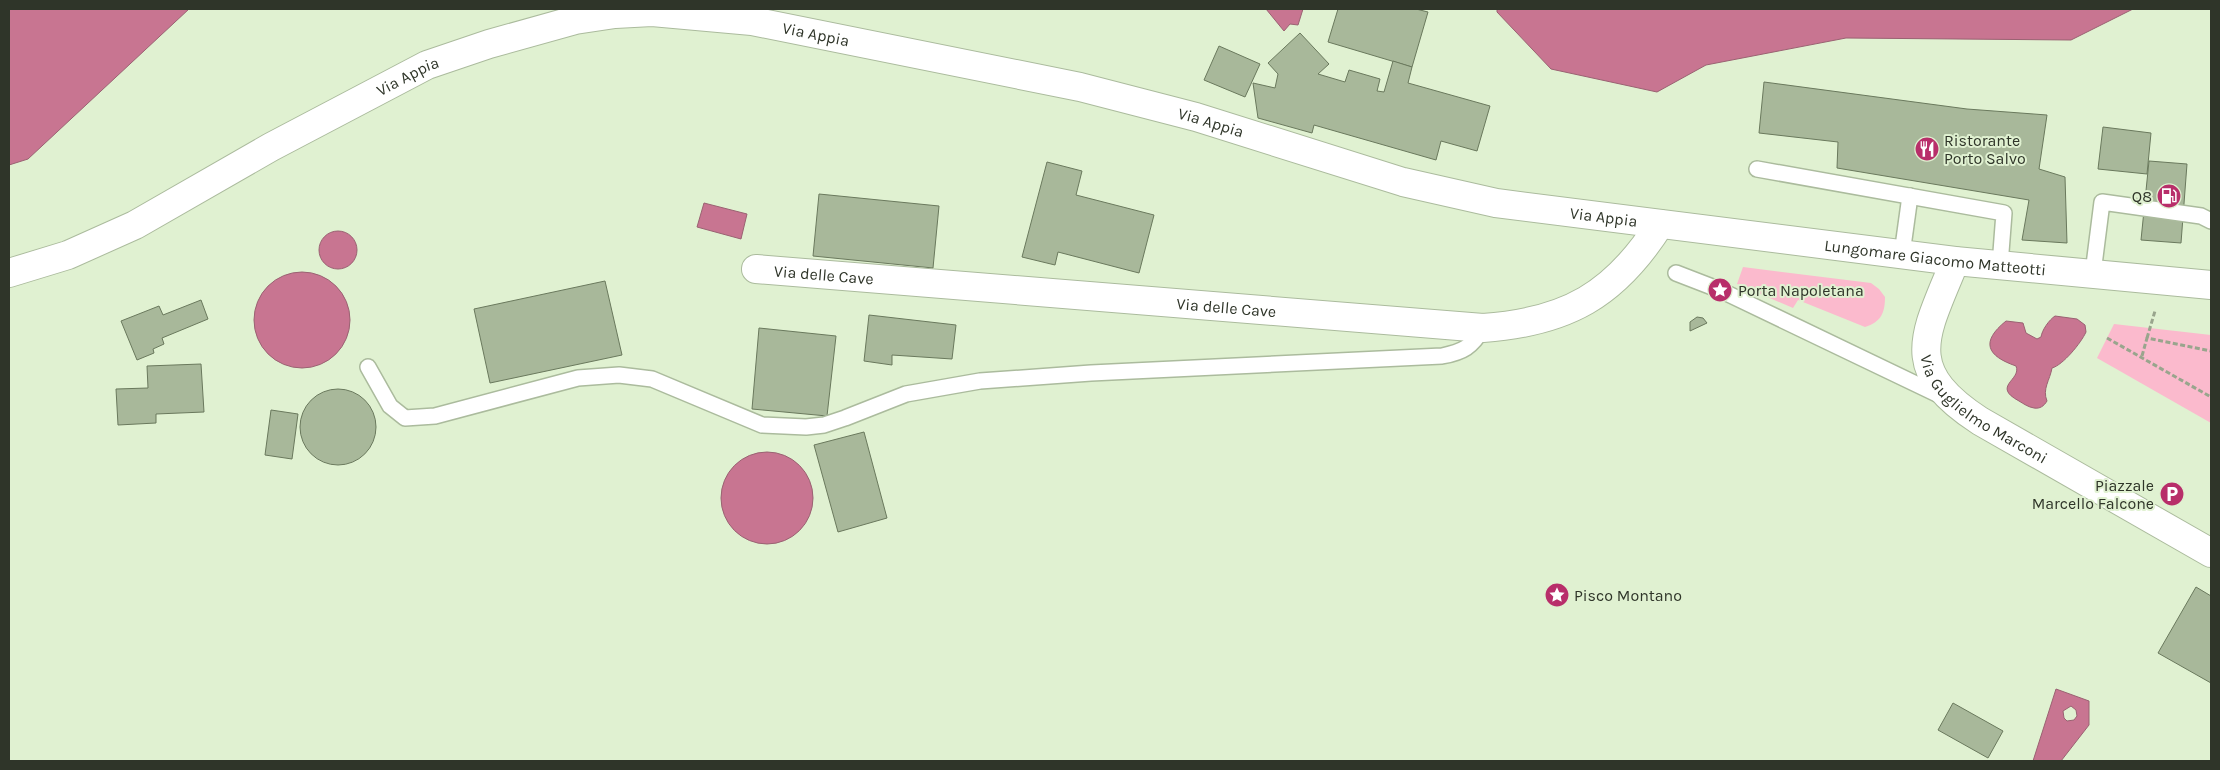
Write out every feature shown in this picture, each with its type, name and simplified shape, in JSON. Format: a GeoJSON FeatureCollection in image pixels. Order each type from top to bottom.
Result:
{"type":"FeatureCollection","features":[{"type":"Feature","properties":{"kind":"main road","name":"Via Appia"},"geometry":{"type":"LineString","coordinates":[[9,273],[68,255],[135,225],[271,147],[427,66],[488,44],[575,20],[644,12],[670,12],[752,21],[1023,74],[1154,106],[1371,173],[1449,193],[1514,205],[1660,224]]}},
{"type":"Feature","properties":{"kind":"main road","name":"Lungomare Giacomo Matteotti"},"geometry":{"type":"LineString","coordinates":[[1660,224],[1955,261],[2211,285]]}},
{"type":"Feature","properties":{"kind":"main road","name":"Via delle Cave"},"geometry":{"type":"LineString","coordinates":[[756,269],[1484,328],[1542,320],[1585,302],[1608,286],[1629,267],[1644,250],[1660,224]]}},
{"type":"Feature","properties":{"kind":"main road","name":"Via Guglielmo Marconi"},"geometry":{"type":"LineString","coordinates":[[1955,261],[1932,318],[1926,346],[1929,370],[1941,390],[1952,401],[1980,421],[2211,553]]}},
{"type":"Feature","properties":{"kind":"lane"},"geometry":{"type":"LineString","coordinates":[[1757,169],[2004,212],[2000,265]]}},
{"type":"Feature","properties":{"kind":"lane"},"geometry":{"type":"LineString","coordinates":[[1902,254],[1910,196]]}},
{"type":"Feature","properties":{"kind":"lane"},"geometry":{"type":"LineString","coordinates":[[2093,273],[2102,202],[2202,216],[2211,221]]}},
{"type":"Feature","properties":{"kind":"lane"},"geometry":{"type":"LineString","coordinates":[[1676,273],[1720,290],[1952,401]]}},
{"type":"Feature","properties":{"kind":"lane"},"geometry":{"type":"LineString","coordinates":[[368,367],[386,401],[405,418],[435,416],[578,378],[619,375],[652,379],[762,425],[806,427],[838,420],[906,394],[980,381],[1063,375],[1442,356],[1462,352],[1474,342],[1484,328]]}},
{"type":"Feature","properties":{"kind":"path"},"geometry":{"type":"LineString","coordinates":[[2142,356],[2155,311]]}},
{"type":"Feature","properties":{"kind":"path"},"geometry":{"type":"LineString","coordinates":[[2107,338],[2142,356],[2211,397]]}},
{"type":"Feature","properties":{"kind":"path"},"geometry":{"type":"LineString","coordinates":[[2148,338],[2211,351]]}},
{"type":"Feature","properties":{"kind":"shaded area"},"geometry":{"type":"Polygon","coordinates":[[[9,9],[189,9],[28,159],[9,165],[9,9]]]}},
{"type":"Feature","properties":{"kind":"shaded area"},"geometry":{"type":"Polygon","coordinates":[[[1266,9],[1303,9],[1298,25],[1290,24],[1284,31],[1266,9]]]}},
{"type":"Feature","properties":{"kind":"shaded area"},"geometry":{"type":"Polygon","coordinates":[[[1497,9],[2133,9],[2071,40],[1846,38],[1706,65],[1657,92],[1551,69],[1497,12],[1497,9]]]}},
{"type":"Feature","properties":{"kind":"shaded area"},"geometry":{"type":"Polygon","coordinates":[[[704,203],[747,214],[741,239],[697,227],[704,203]]]}},
{"type":"Feature","properties":{"kind":"shaded area"},"geometry":{"type":"Polygon","coordinates":[[[338,231],[351,237],[357,250],[351,263],[338,269],[325,263],[319,250],[325,237],[338,231]]]}},
{"type":"Feature","properties":{"kind":"shaded area"},"geometry":{"type":"Polygon","coordinates":[[[1743,267],[1871,283],[1885,297],[1883,312],[1878,320],[1865,327],[1798,300],[1793,308],[1737,284],[1743,267]]]}},
{"type":"Feature","properties":{"kind":"shaded area"},"geometry":{"type":"Polygon","coordinates":[[[302,272],[320,275],[336,286],[347,302],[350,320],[347,338],[336,354],[320,365],[302,368],[284,365],[268,354],[257,338],[254,320],[257,302],[268,286],[284,275],[302,272]]]}},
{"type":"Feature","properties":{"kind":"shaded area"},"geometry":{"type":"Polygon","coordinates":[[[2055,316],[2077,319],[2085,325],[2086,332],[2071,353],[2061,363],[2052,368],[2045,392],[2046,403],[2040,408],[2032,408],[2011,396],[2007,387],[2017,371],[2016,366],[1993,353],[1990,348],[1990,342],[1993,335],[2006,321],[2023,323],[2026,333],[2037,339],[2041,337],[2046,325],[2055,316]]]}},
{"type":"Feature","properties":{"kind":"shaded area"},"geometry":{"type":"Polygon","coordinates":[[[2114,324],[2211,335],[2211,423],[2097,358],[2114,324]]]}},
{"type":"Feature","properties":{"kind":"shaded area"},"geometry":{"type":"Polygon","coordinates":[[[767,452],[785,455],[800,465],[810,480],[813,498],[810,516],[800,531],[785,541],[767,544],[749,541],[734,531],[724,516],[721,498],[724,480],[734,465],[749,455],[767,452]]]}},
{"type":"Feature","properties":{"kind":"shaded area"},"geometry":{"type":"Polygon","coordinates":[[[2056,689],[2089,701],[2089,725],[2061,761],[2033,761],[2056,689]],[[2071,706],[2063,711],[2064,718],[2067,721],[2074,720],[2077,716],[2076,710],[2071,706]]]}},
{"type":"Feature","properties":{"kind":"building"},"geometry":{"type":"Polygon","coordinates":[[[1338,9],[1416,9],[1428,12],[1412,67],[1328,42],[1338,9]]]}},
{"type":"Feature","properties":{"kind":"building"},"geometry":{"type":"Polygon","coordinates":[[[1300,33],[1329,64],[1318,74],[1345,82],[1349,70],[1380,79],[1377,91],[1384,92],[1393,61],[1412,67],[1408,83],[1490,106],[1477,151],[1441,141],[1436,160],[1314,125],[1312,133],[1258,118],[1253,83],[1275,88],[1278,74],[1268,63],[1300,33]]]}},
{"type":"Feature","properties":{"kind":"building"},"geometry":{"type":"Polygon","coordinates":[[[1219,46],[1260,64],[1245,97],[1204,80],[1219,46]]]}},
{"type":"Feature","properties":{"kind":"building"},"geometry":{"type":"Polygon","coordinates":[[[1764,82],[1967,109],[2047,115],[2039,169],[2065,177],[2067,243],[2022,240],[2029,200],[1837,168],[1838,142],[1759,133],[1764,82]]]}},
{"type":"Feature","properties":{"kind":"building"},"geometry":{"type":"Polygon","coordinates":[[[2103,127],[2151,133],[2147,174],[2098,169],[2103,127]]]}},
{"type":"Feature","properties":{"kind":"building"},"geometry":{"type":"Polygon","coordinates":[[[2149,161],[2187,164],[2181,243],[2141,240],[2149,161]]]}},
{"type":"Feature","properties":{"kind":"building"},"geometry":{"type":"Polygon","coordinates":[[[1047,162],[1082,171],[1076,195],[1154,215],[1139,273],[1058,252],[1055,265],[1022,257],[1047,162]]]}},
{"type":"Feature","properties":{"kind":"building"},"geometry":{"type":"Polygon","coordinates":[[[819,194],[939,206],[933,268],[813,256],[819,194]]]}},
{"type":"Feature","properties":{"kind":"building"},"geometry":{"type":"Polygon","coordinates":[[[605,281],[622,355],[490,383],[474,309],[605,281]]]}},
{"type":"Feature","properties":{"kind":"building"},"geometry":{"type":"Polygon","coordinates":[[[201,300],[208,319],[162,338],[164,344],[153,349],[154,353],[137,360],[121,321],[159,306],[163,315],[201,300]]]}},
{"type":"Feature","properties":{"kind":"building"},"geometry":{"type":"Polygon","coordinates":[[[869,315],[956,325],[952,359],[892,355],[892,365],[864,361],[869,315]]]}},
{"type":"Feature","properties":{"kind":"building"},"geometry":{"type":"Polygon","coordinates":[[[1697,317],[1703,318],[1707,323],[1690,331],[1690,322],[1697,317]]]}},
{"type":"Feature","properties":{"kind":"building"},"geometry":{"type":"Polygon","coordinates":[[[759,328],[836,336],[827,416],[752,409],[759,328]]]}},
{"type":"Feature","properties":{"kind":"building"},"geometry":{"type":"Polygon","coordinates":[[[201,364],[204,412],[156,414],[156,423],[118,425],[116,389],[148,388],[147,366],[201,364]]]}},
{"type":"Feature","properties":{"kind":"building"},"geometry":{"type":"Polygon","coordinates":[[[338,389],[352,392],[365,400],[373,413],[376,427],[373,441],[365,454],[352,462],[338,465],[324,462],[311,454],[303,441],[300,427],[303,413],[311,400],[324,392],[338,389]]]}},
{"type":"Feature","properties":{"kind":"building"},"geometry":{"type":"Polygon","coordinates":[[[271,410],[298,414],[292,459],[265,455],[271,410]]]}},
{"type":"Feature","properties":{"kind":"building"},"geometry":{"type":"Polygon","coordinates":[[[864,432],[887,518],[838,532],[814,445],[864,432]]]}},
{"type":"Feature","properties":{"kind":"building"},"geometry":{"type":"Polygon","coordinates":[[[2196,587],[2211,596],[2211,683],[2158,653],[2196,587]]]}},
{"type":"Feature","properties":{"kind":"building"},"geometry":{"type":"Polygon","coordinates":[[[1953,703],[2003,731],[1988,758],[1938,730],[1953,703]]]}},
{"type":"Feature","properties":{"kind":"place","name":"Ristorante Porto Salvo"},"geometry":{"type":"Point","coordinates":[1927,149]}},
{"type":"Feature","properties":{"kind":"place","name":"Q8"},"geometry":{"type":"Point","coordinates":[2169,196]}},
{"type":"Feature","properties":{"kind":"place","name":"Porta Napoletana"},"geometry":{"type":"Point","coordinates":[1720,290]}},
{"type":"Feature","properties":{"kind":"place","name":"Piazzale Marcello Falcone"},"geometry":{"type":"Point","coordinates":[2172,494]}},
{"type":"Feature","properties":{"kind":"place","name":"Pisco Montano"},"geometry":{"type":"Point","coordinates":[1557,595]}}]}
